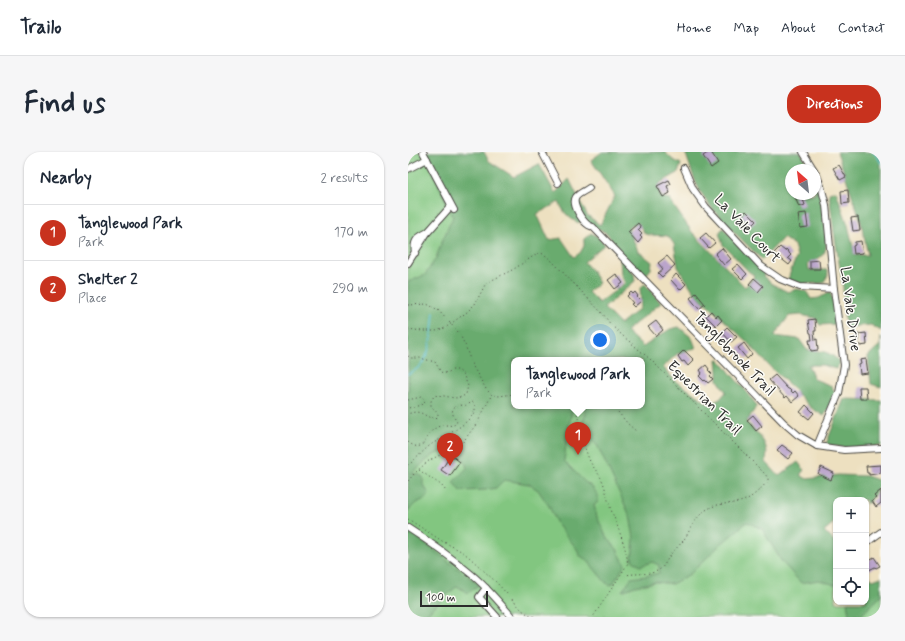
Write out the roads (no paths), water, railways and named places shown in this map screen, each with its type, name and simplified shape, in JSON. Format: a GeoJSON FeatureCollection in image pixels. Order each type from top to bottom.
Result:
{"type":"FeatureCollection","features":[{"type":"Feature","properties":{"kind":"street"},"geometry":{"type":"LineString","coordinates":[[408,263],[428,233],[452,208],[423,152]]}},
{"type":"Feature","properties":{"kind":"street"},"geometry":{"type":"LineString","coordinates":[[542,152],[558,183]]}},
{"type":"Feature","properties":{"kind":"street","name":"La Vale Drive"},"geometry":{"type":"LineString","coordinates":[[803,152],[810,164]]}},
{"type":"Feature","properties":{"kind":"street"},"geometry":{"type":"LineString","coordinates":[[408,169],[426,159]]}},
{"type":"Feature","properties":{"kind":"street","name":"La Vale Court"},"geometry":{"type":"LineString","coordinates":[[684,168],[693,189],[706,207],[761,266],[780,279],[800,287],[834,289]]}},
{"type":"Feature","properties":{"kind":"street","name":"La Vale Drive"},"geometry":{"type":"LineString","coordinates":[[817,446],[839,393],[844,365],[834,289],[826,205],[821,186]]}},
{"type":"Feature","properties":{"kind":"street","name":"Tanglebrook Trail"},"geometry":{"type":"LineString","coordinates":[[589,188],[576,196],[574,201],[578,212],[585,222],[593,227],[784,423],[798,435],[817,446],[844,450],[881,448]]}},
{"type":"Feature","properties":{"kind":"street"},"geometry":{"type":"LineString","coordinates":[[408,528],[472,574],[512,617]]}},
{"type":"Feature","properties":{"kind":"street"},"geometry":{"type":"LineString","coordinates":[[869,541],[881,532]]}},
{"type":"Feature","properties":{"kind":"street"},"geometry":{"type":"LineString","coordinates":[[486,588],[479,597],[497,617]]}},
{"type":"Feature","properties":{"kind":"waterway"},"geometry":{"type":"LineString","coordinates":[[873,152],[881,163]]}},
{"type":"Feature","properties":{"kind":"waterway"},"geometry":{"type":"LineString","coordinates":[[408,374],[419,367],[427,356],[431,341],[434,312]]}},
{"type":"Feature","properties":{"kind":"place","name":"Tanglewood Park"},"geometry":{"type":"Point","coordinates":[578,455]}},
{"type":"Feature","properties":{"kind":"place","name":"Shelter 2"},"geometry":{"type":"Point","coordinates":[450,466]}}]}
